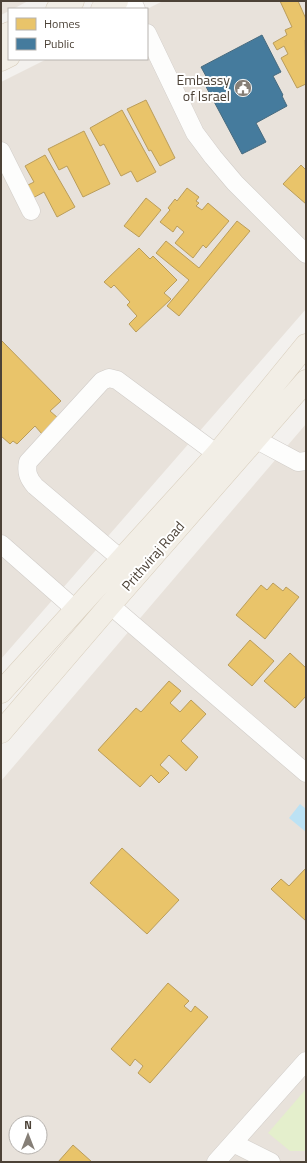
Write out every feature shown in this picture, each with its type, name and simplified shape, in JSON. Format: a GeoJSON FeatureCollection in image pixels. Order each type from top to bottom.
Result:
{"type":"FeatureCollection","features":[{"type":"Feature","properties":{"kind":"main road"},"geometry":{"type":"LineString","coordinates":[[59,8],[73,1]]}},
{"type":"Feature","properties":{"kind":"main road"},"geometry":{"type":"LineString","coordinates":[[104,8],[117,1]]}},
{"type":"Feature","properties":{"kind":"main road","name":"Prithviraj Road"},"geometry":{"type":"LineString","coordinates":[[1,732],[110,605],[247,433],[306,345]]}},
{"type":"Feature","properties":{"kind":"main road","name":"Prithviraj Road"},"geometry":{"type":"LineString","coordinates":[[1,692],[217,454],[247,433],[306,381]]}},
{"type":"Feature","properties":{"kind":"street"},"geometry":{"type":"LineString","coordinates":[[148,35],[196,133],[213,157],[235,183],[306,254]]}},
{"type":"Feature","properties":{"kind":"street"},"geometry":{"type":"LineString","coordinates":[[1,151],[31,211]]}},
{"type":"Feature","properties":{"kind":"street"},"geometry":{"type":"LineString","coordinates":[[121,559],[35,486],[29,479],[26,470],[28,462],[102,381],[108,378],[117,380],[217,454]]}},
{"type":"Feature","properties":{"kind":"street"},"geometry":{"type":"LineString","coordinates":[[247,433],[298,462],[306,461]]}},
{"type":"Feature","properties":{"kind":"street"},"geometry":{"type":"LineString","coordinates":[[1,544],[76,610]]}},
{"type":"Feature","properties":{"kind":"street"},"geometry":{"type":"LineString","coordinates":[[110,605],[306,773]]}},
{"type":"Feature","properties":{"kind":"street"},"geometry":{"type":"LineString","coordinates":[[216,1162],[306,1061]]}},
{"type":"Feature","properties":{"kind":"street"},"geometry":{"type":"LineString","coordinates":[[233,1143],[271,1162]]}},
{"type":"Feature","properties":{"kind":"shaded area"},"geometry":{"type":"Polygon","coordinates":[[[1,1],[28,1],[15,8],[8,8],[8,12],[1,15],[1,1]]]}},
{"type":"Feature","properties":{"kind":"shaded area"},"geometry":{"type":"Polygon","coordinates":[[[163,1],[306,1],[306,309],[1,659],[1,82],[45,60],[148,60],[148,8],[163,1]]]}},
{"type":"Feature","properties":{"kind":"shaded area"},"geometry":{"type":"Polygon","coordinates":[[[306,424],[306,1162],[1,1162],[1,781],[306,424]]]}},
{"type":"Feature","properties":{"kind":"green space"},"geometry":{"type":"Polygon","coordinates":[[[306,1089],[306,1151],[290,1151],[268,1133],[306,1089]]]}},
{"type":"Feature","properties":{"kind":"water"},"geometry":{"type":"Polygon","coordinates":[[[300,804],[306,809],[306,832],[289,818],[300,804]]]}},
{"type":"Feature","properties":{"kind":"building: Homes"},"geometry":{"type":"Polygon","coordinates":[[[280,1],[298,1],[306,19],[306,84],[297,88],[281,58],[288,54],[284,46],[277,50],[273,43],[287,35],[285,30],[292,27],[280,1]]]}},
{"type":"Feature","properties":{"kind":"building: Homes"},"geometry":{"type":"Polygon","coordinates":[[[146,100],[175,158],[160,166],[151,150],[149,151],[127,109],[146,100]]]}},
{"type":"Feature","properties":{"kind":"building: Homes"},"geometry":{"type":"Polygon","coordinates":[[[122,110],[156,172],[137,182],[131,171],[121,176],[104,144],[100,146],[90,128],[122,110]]]}},
{"type":"Feature","properties":{"kind":"building: Homes"},"geometry":{"type":"Polygon","coordinates":[[[84,131],[110,184],[83,197],[67,166],[59,170],[48,149],[84,131]]]}},
{"type":"Feature","properties":{"kind":"building: Homes"},"geometry":{"type":"Polygon","coordinates":[[[45,155],[75,207],[57,217],[44,192],[31,199],[24,187],[34,182],[25,166],[45,155]]]}},
{"type":"Feature","properties":{"kind":"building: Homes"},"geometry":{"type":"Polygon","coordinates":[[[301,165],[306,170],[306,204],[283,184],[301,165]]]}},
{"type":"Feature","properties":{"kind":"building: Homes"},"geometry":{"type":"Polygon","coordinates":[[[187,188],[199,197],[196,201],[199,203],[196,206],[202,210],[208,203],[229,221],[206,248],[203,245],[193,258],[175,243],[184,232],[177,226],[173,232],[160,222],[170,210],[168,208],[175,199],[177,201],[187,188]]]}},
{"type":"Feature","properties":{"kind":"building: Homes"},"geometry":{"type":"Polygon","coordinates":[[[146,198],[161,210],[139,237],[124,226],[146,198]]]}},
{"type":"Feature","properties":{"kind":"building: Homes"},"geometry":{"type":"Polygon","coordinates":[[[237,221],[250,231],[179,316],[167,306],[189,280],[156,253],[166,241],[199,268],[237,221]]]}},
{"type":"Feature","properties":{"kind":"building: Homes"},"geometry":{"type":"Polygon","coordinates":[[[139,248],[150,259],[153,256],[177,280],[164,293],[171,299],[136,332],[129,324],[137,316],[127,305],[130,302],[114,285],[111,288],[104,282],[139,248]]]}},
{"type":"Feature","properties":{"kind":"building: Homes"},"geometry":{"type":"Polygon","coordinates":[[[1,340],[61,401],[50,411],[58,418],[42,434],[35,426],[17,444],[13,441],[10,444],[1,436],[1,340]]]}},
{"type":"Feature","properties":{"kind":"building: Homes"},"geometry":{"type":"Polygon","coordinates":[[[273,583],[283,591],[286,587],[299,597],[265,639],[236,615],[261,585],[267,590],[273,583]]]}},
{"type":"Feature","properties":{"kind":"building: Homes"},"geometry":{"type":"Polygon","coordinates":[[[250,640],[274,661],[252,686],[228,665],[250,640]]]}},
{"type":"Feature","properties":{"kind":"building: Homes"},"geometry":{"type":"Polygon","coordinates":[[[290,653],[306,668],[306,696],[295,708],[264,681],[290,653]]]}},
{"type":"Feature","properties":{"kind":"building: Homes"},"geometry":{"type":"Polygon","coordinates":[[[169,681],[181,691],[170,703],[180,712],[191,700],[206,714],[181,741],[198,757],[186,771],[169,755],[160,765],[169,773],[159,783],[151,775],[140,787],[98,750],[136,708],[141,712],[169,681]]]}},
{"type":"Feature","properties":{"kind":"building: Homes"},"geometry":{"type":"Polygon","coordinates":[[[122,848],[179,900],[147,934],[90,883],[122,848]]]}},
{"type":"Feature","properties":{"kind":"building: Homes"},"geometry":{"type":"Polygon","coordinates":[[[306,868],[306,921],[271,889],[281,879],[289,886],[306,868]]]}},
{"type":"Feature","properties":{"kind":"building: Homes"},"geometry":{"type":"Polygon","coordinates":[[[168,983],[189,1001],[184,1006],[191,1012],[195,1006],[208,1017],[150,1083],[138,1073],[143,1066],[135,1059],[130,1066],[111,1049],[168,983]]]}},
{"type":"Feature","properties":{"kind":"building: Homes"},"geometry":{"type":"Polygon","coordinates":[[[73,1145],[92,1162],[58,1162],[73,1145]]]}},
{"type":"Feature","properties":{"kind":"building: Public","name":"Embassy of Israel"},"geometry":{"type":"Polygon","coordinates":[[[262,35],[281,72],[273,76],[287,106],[256,123],[266,142],[242,154],[203,81],[207,78],[201,67],[262,35]]]}},
{"type":"Feature","properties":{"kind":"place","name":"Embassy of Israel"},"geometry":{"type":"Point","coordinates":[243,88]}}]}
